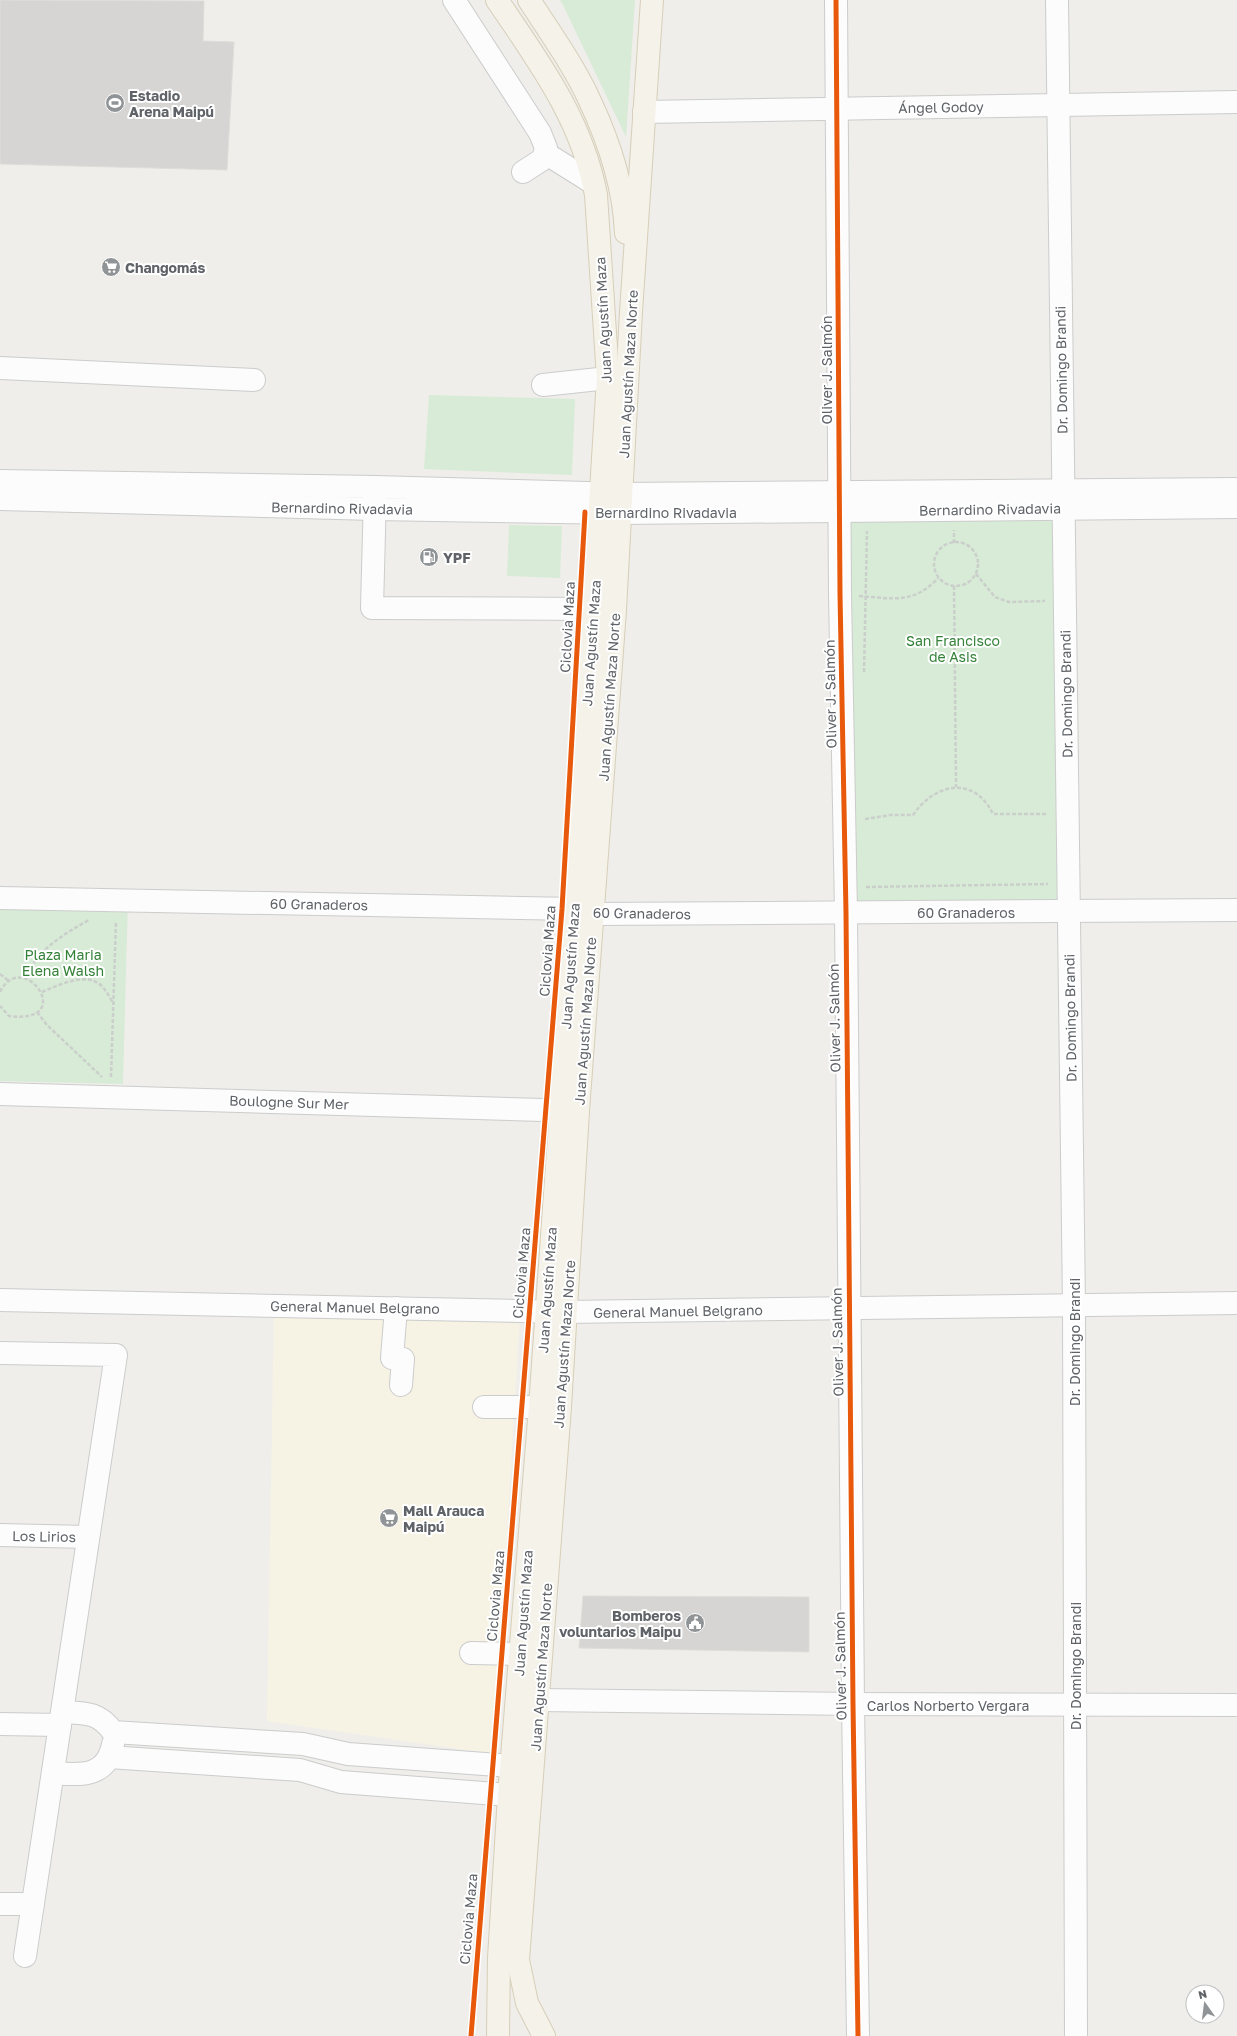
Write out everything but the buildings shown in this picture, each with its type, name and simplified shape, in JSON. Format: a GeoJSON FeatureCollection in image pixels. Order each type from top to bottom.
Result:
{"type":"FeatureCollection","features":[{"type":"Feature","properties":{"kind":"main road","name":"Juan Agustín Maza"},"geometry":{"type":"LineString","coordinates":[[497,0],[533,53],[573,122],[585,149],[593,183],[608,378],[611,503],[593,609],[584,912]]}},
{"type":"Feature","properties":{"kind":"main road","name":"Juan Agustín Maza"},"geometry":{"type":"LineString","coordinates":[[530,0],[589,98],[611,154],[625,214],[631,312]]}},
{"type":"Feature","properties":{"kind":"main road","name":"Juan Agustín Maza Norte"},"geometry":{"type":"LineString","coordinates":[[544,2036],[527,2003],[518,1960],[539,1700],[555,1312],[584,912],[611,503],[631,312],[652,0]]}},
{"type":"Feature","properties":{"kind":"main road","name":"Juan Agustín Maza"},"geometry":{"type":"LineString","coordinates":[[498,2036],[499,1958],[509,1795],[520,1654],[540,1407],[555,1312]]}},
{"type":"Feature","properties":{"kind":"street"},"geometry":{"type":"LineString","coordinates":[[454,0],[540,133],[546,148],[543,159],[523,172]]}},
{"type":"Feature","properties":{"kind":"street","name":"Oliver J. Salmón"},"geometry":{"type":"LineString","coordinates":[[836,0],[839,501],[846,913],[853,1704],[858,2036]]}},
{"type":"Feature","properties":{"kind":"street","name":"Dr. Domingo Brandi"},"geometry":{"type":"LineString","coordinates":[[1057,0],[1074,1305],[1076,2036]]}},
{"type":"Feature","properties":{"kind":"street","name":"Ángel Godoy"},"geometry":{"type":"LineString","coordinates":[[644,112],[1237,102]]}},
{"type":"Feature","properties":{"kind":"street"},"geometry":{"type":"LineString","coordinates":[[545,153],[593,183]]}},
{"type":"Feature","properties":{"kind":"street"},"geometry":{"type":"LineString","coordinates":[[0,368],[254,380]]}},
{"type":"Feature","properties":{"kind":"street"},"geometry":{"type":"LineString","coordinates":[[543,385],[608,378]]}},
{"type":"Feature","properties":{"kind":"street","name":"Bernardino Rivadavia"},"geometry":{"type":"LineString","coordinates":[[0,481],[375,486],[611,503]]}},
{"type":"Feature","properties":{"kind":"street"},"geometry":{"type":"LineString","coordinates":[[375,486],[372,608],[593,609]]}},
{"type":"Feature","properties":{"kind":"street","name":"Bernardino Rivadavia"},"geometry":{"type":"LineString","coordinates":[[0,499],[374,509],[611,503],[1063,499],[1237,489]]}},
{"type":"Feature","properties":{"kind":"street","name":"Bernardino Rivadavia"},"geometry":{"type":"LineString","coordinates":[[1063,499],[1237,507]]}},
{"type":"Feature","properties":{"kind":"street","name":"60 Granaderos"},"geometry":{"type":"LineString","coordinates":[[0,898],[584,912],[846,913],[1237,910]]}},
{"type":"Feature","properties":{"kind":"street","name":"Boulogne Sur Mer"},"geometry":{"type":"LineString","coordinates":[[0,1094],[569,1110]]}},
{"type":"Feature","properties":{"kind":"street","name":"General Manuel Belgrano"},"geometry":{"type":"LineString","coordinates":[[0,1300],[555,1312],[1237,1303]]}},
{"type":"Feature","properties":{"kind":"street"},"geometry":{"type":"LineString","coordinates":[[396,1308],[397,1358],[401,1385]]}},
{"type":"Feature","properties":{"kind":"street"},"geometry":{"type":"LineString","coordinates":[[0,1353],[116,1355],[25,1956]]}},
{"type":"Feature","properties":{"kind":"street"},"geometry":{"type":"LineString","coordinates":[[484,1407],[540,1407]]}},
{"type":"Feature","properties":{"kind":"street","name":"Los Lirios"},"geometry":{"type":"LineString","coordinates":[[0,1536],[88,1537]]}},
{"type":"Feature","properties":{"kind":"street"},"geometry":{"type":"LineString","coordinates":[[471,1653],[520,1654]]}},
{"type":"Feature","properties":{"kind":"street","name":"Carlos Norberto Vergara"},"geometry":{"type":"LineString","coordinates":[[539,1700],[1076,1706],[1237,1705]]}},
{"type":"Feature","properties":{"kind":"street"},"geometry":{"type":"LineString","coordinates":[[0,1724],[61,1718],[82,1713],[97,1716],[108,1724],[113,1732],[112,1747],[109,1758],[100,1768],[87,1774],[53,1773]]}},
{"type":"Feature","properties":{"kind":"street"},"geometry":{"type":"LineString","coordinates":[[113,1732],[303,1744],[348,1754],[512,1766]]}},
{"type":"Feature","properties":{"kind":"street"},"geometry":{"type":"LineString","coordinates":[[109,1758],[300,1770],[341,1782],[509,1795]]}},
{"type":"Feature","properties":{"kind":"street"},"geometry":{"type":"LineString","coordinates":[[0,1904],[33,1904]]}},
{"type":"Feature","properties":{"kind":"path"},"geometry":{"type":"LineString","coordinates":[[946,529],[962,529]]}},
{"type":"Feature","properties":{"kind":"path"},"geometry":{"type":"LineString","coordinates":[[954,529],[954,543]]}},
{"type":"Feature","properties":{"kind":"path"},"geometry":{"type":"LineString","coordinates":[[863,676],[867,530],[875,530]]}},
{"type":"Feature","properties":{"kind":"path"},"geometry":{"type":"LineString","coordinates":[[954,543],[966,545],[975,550],[979,560],[979,569],[976,574],[973,579],[966,584],[954,586],[938,578],[933,568],[935,556],[940,547],[954,543]]}},
{"type":"Feature","properties":{"kind":"path"},"geometry":{"type":"LineString","coordinates":[[976,574],[995,597],[1009,602],[1047,601]]}},
{"type":"Feature","properties":{"kind":"path"},"geometry":{"type":"LineString","coordinates":[[865,596],[912,597],[927,590],[938,578]]}},
{"type":"Feature","properties":{"kind":"path"},"geometry":{"type":"LineString","coordinates":[[954,586],[956,787]]}},
{"type":"Feature","properties":{"kind":"path"},"geometry":{"type":"LineString","coordinates":[[1047,595],[1047,609]]}},
{"type":"Feature","properties":{"kind":"path"},"geometry":{"type":"LineString","coordinates":[[860,820],[891,815],[913,815],[929,797],[943,790],[956,787],[976,792],[987,802],[993,814],[1048,814],[1048,807]]}},
{"type":"Feature","properties":{"kind":"path"},"geometry":{"type":"LineString","coordinates":[[858,887],[1048,885],[1048,878]]}},
{"type":"Feature","properties":{"kind":"path"},"geometry":{"type":"LineString","coordinates":[[24,979],[35,959],[47,947],[70,930],[89,920]]}},
{"type":"Feature","properties":{"kind":"path"},"geometry":{"type":"LineString","coordinates":[[95,1077],[111,1078],[117,921],[112,921]]}},
{"type":"Feature","properties":{"kind":"path"},"geometry":{"type":"LineString","coordinates":[[0,974],[9,981]]}},
{"type":"Feature","properties":{"kind":"path"},"geometry":{"type":"LineString","coordinates":[[0,992],[4,985],[15,978],[24,979],[38,986],[42,992],[42,1007],[32,1016],[21,1018],[9,1016],[0,1007]]}},
{"type":"Feature","properties":{"kind":"path"},"geometry":{"type":"LineString","coordinates":[[42,992],[59,985],[86,979],[97,982],[114,1004]]}},
{"type":"Feature","properties":{"kind":"path"},"geometry":{"type":"LineString","coordinates":[[37,1012],[47,1025],[103,1078]]}},
{"type":"Feature","properties":{"kind":"shaded area","name":"Mall Arauca Maipú"},"geometry":{"type":"Polygon","coordinates":[[[274,1310],[520,1314],[494,1754],[267,1721],[274,1310]]]}},
{"type":"Feature","properties":{"kind":"green space"},"geometry":{"type":"Polygon","coordinates":[[[560,0],[635,0],[626,137],[563,5],[560,0]]]}},
{"type":"Feature","properties":{"kind":"green space"},"geometry":{"type":"Polygon","coordinates":[[[429,395],[575,399],[572,475],[424,469],[429,395]]]}},
{"type":"Feature","properties":{"kind":"green space","name":"San Francisco de Asis"},"geometry":{"type":"Polygon","coordinates":[[[1063,508],[1069,912],[846,913],[839,510],[1063,508]]]}},
{"type":"Feature","properties":{"kind":"green space"},"geometry":{"type":"Polygon","coordinates":[[[509,525],[562,526],[560,578],[507,576],[509,525]]]}},
{"type":"Feature","properties":{"kind":"green space","name":"Plaza Maria Elena Walsh"},"geometry":{"type":"Polygon","coordinates":[[[0,898],[128,900],[123,1084],[0,1081],[0,898]]]}},
{"type":"Feature","properties":{"kind":"cycle path"},"geometry":{"type":"LineString","coordinates":[[836,0],[840,594],[846,913],[853,1704],[858,2036]]}},
{"type":"Feature","properties":{"kind":"cycle path","name":"Ciclovia Maza"},"geometry":{"type":"LineString","coordinates":[[471,2036],[562,909],[585,512]]}},
{"type":"Feature","properties":{"kind":"place","name":"Estadio Arena Maipú"},"geometry":{"type":"Point","coordinates":[115,103]}},
{"type":"Feature","properties":{"kind":"place","name":"Changomás"},"geometry":{"type":"Point","coordinates":[111,267]}},
{"type":"Feature","properties":{"kind":"place","name":"YPF"},"geometry":{"type":"Point","coordinates":[429,557]}},
{"type":"Feature","properties":{"kind":"place","name":"Mall Arauca Maipú"},"geometry":{"type":"Point","coordinates":[389,1518]}},
{"type":"Feature","properties":{"kind":"place","name":"Bomberos voluntarios Maipu"},"geometry":{"type":"Point","coordinates":[695,1623]}}]}
